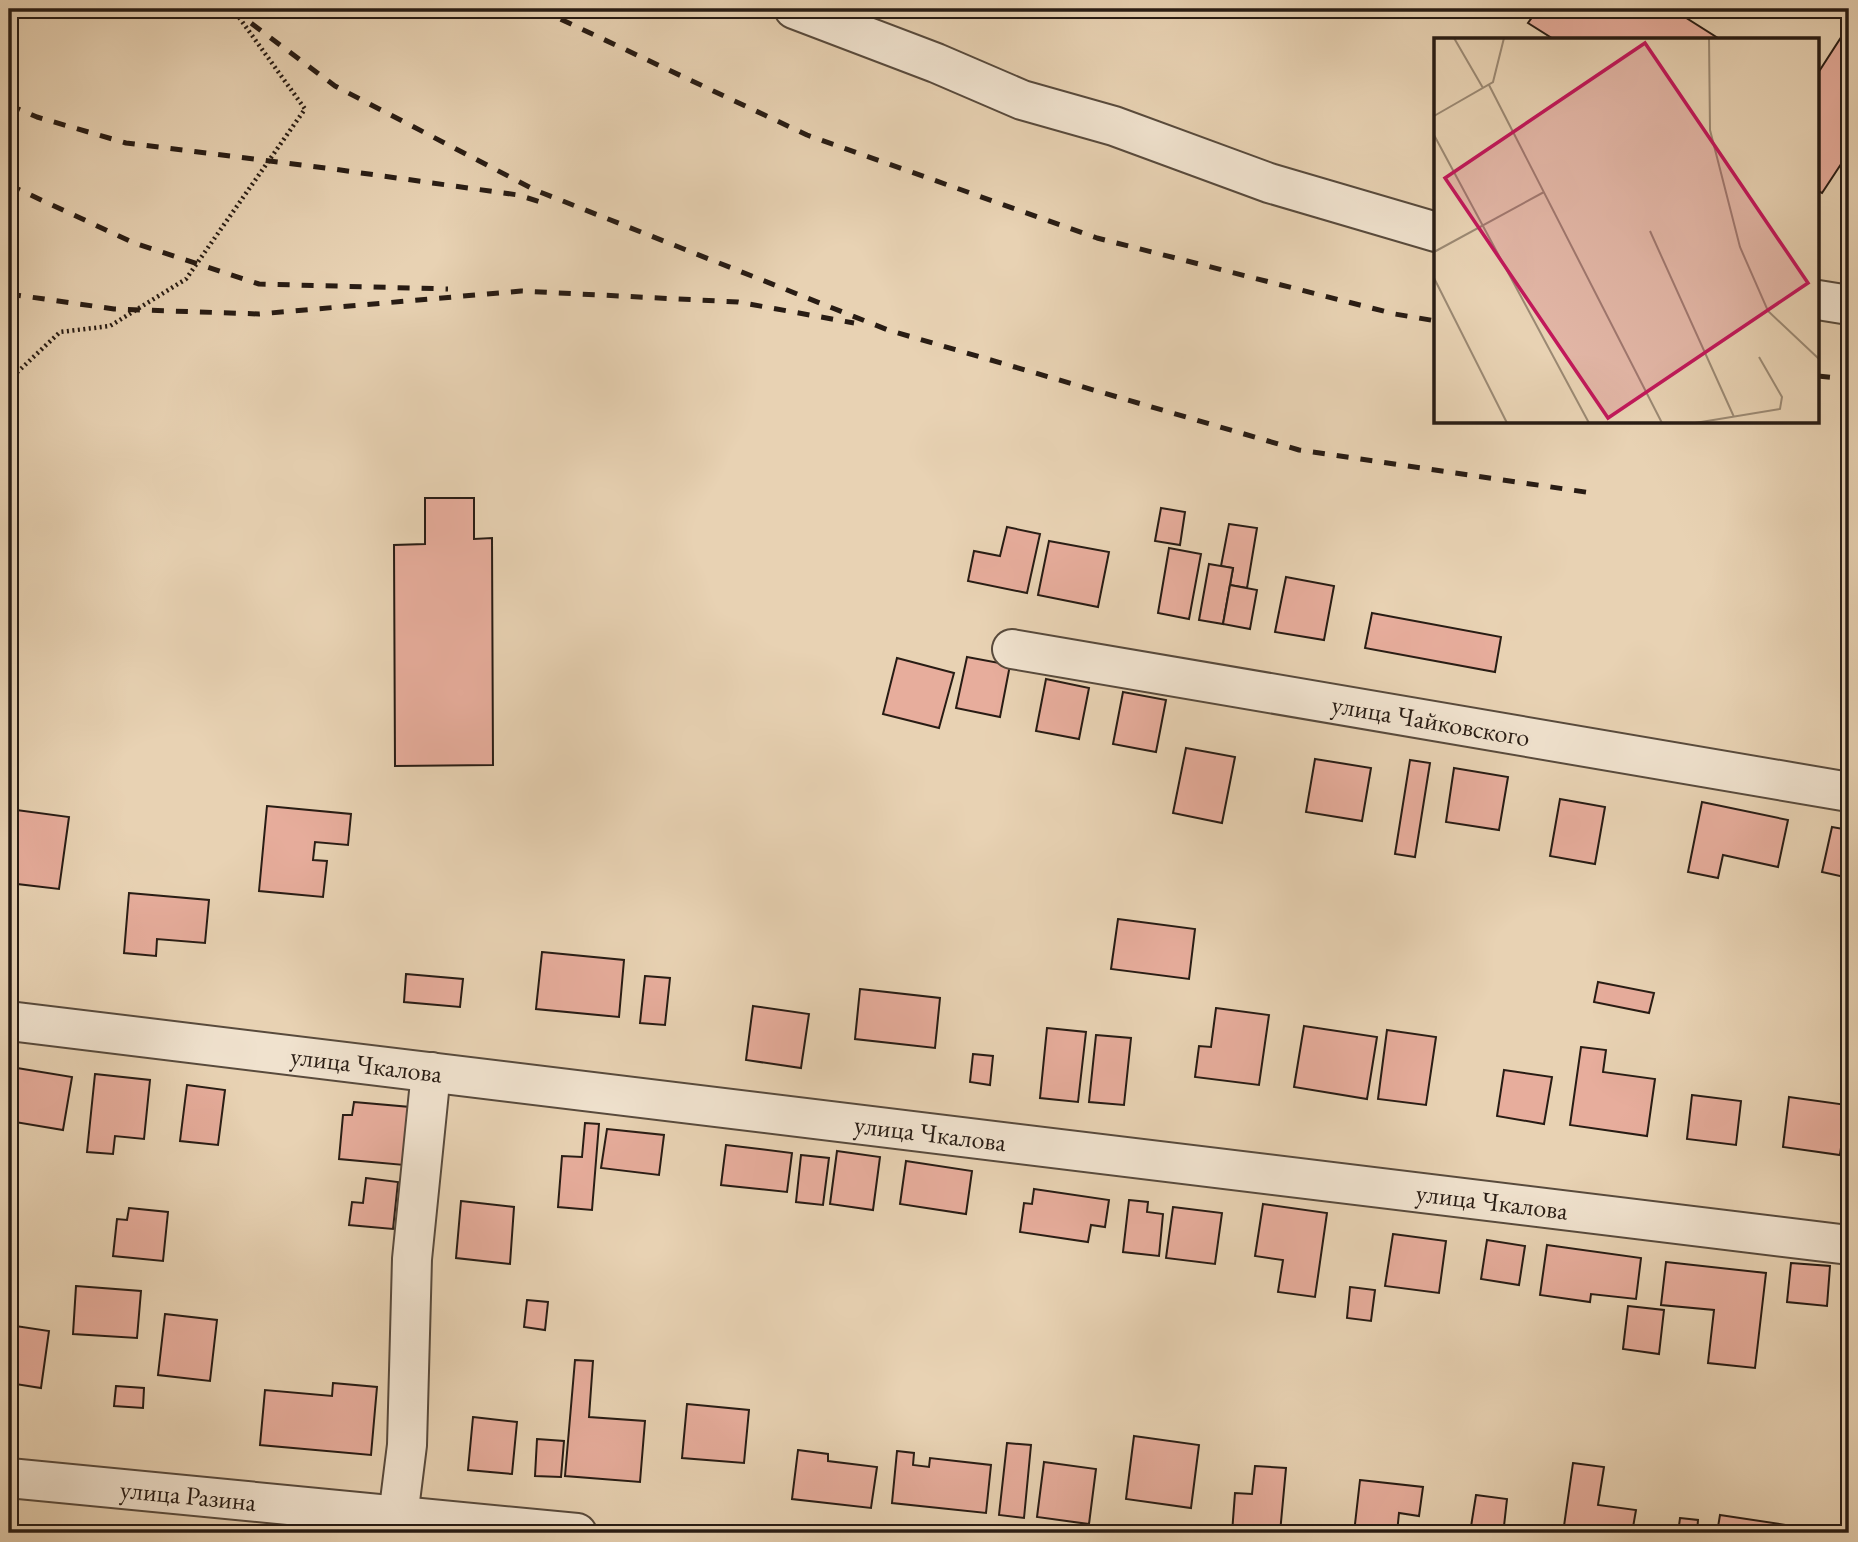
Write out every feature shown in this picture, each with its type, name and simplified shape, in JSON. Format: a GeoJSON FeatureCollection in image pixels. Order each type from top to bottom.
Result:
{"type":"FeatureCollection","features":[{"type":"Feature","properties":{"kind":"street"},"geometry":{"type":"LineString","coordinates":[[794,9],[1022,100],[1114,126],[1269,183],[1434,231]]}},
{"type":"Feature","properties":{"kind":"street"},"geometry":{"type":"LineString","coordinates":[[1820,300],[1849,304]]}},
{"type":"Feature","properties":{"kind":"street","name":"улица Чайковского"},"geometry":{"type":"LineString","coordinates":[[1012,649],[1849,792]]}},
{"type":"Feature","properties":{"kind":"street","name":"улица Чкалова"},"geometry":{"type":"LineString","coordinates":[[9,1021],[1849,1245]]}},
{"type":"Feature","properties":{"kind":"street"},"geometry":{"type":"LineString","coordinates":[[398,1524],[407,1445],[412,1259],[431,1072]]}},
{"type":"Feature","properties":{"kind":"street","name":"улица Разина"},"geometry":{"type":"LineString","coordinates":[[9,1478],[398,1524],[577,1533]]}},
{"type":"Feature","properties":{"kind":"path"},"geometry":{"type":"LineString","coordinates":[[9,380],[61,332],[110,326],[186,279],[305,109],[233,9]]}},
{"type":"Feature","properties":{"kind":"building"},"geometry":{"type":"Polygon","coordinates":[[[1538,9],[1672,9],[1718,38],[1552,38],[1528,23],[1538,9]]]}},
{"type":"Feature","properties":{"kind":"building"},"geometry":{"type":"Polygon","coordinates":[[[1849,25],[1849,152],[1822,193],[1820,192],[1820,70],[1849,25]]]}},
{"type":"Feature","properties":{"kind":"building"},"geometry":{"type":"Polygon","coordinates":[[[425,498],[474,498],[474,539],[492,538],[493,765],[395,766],[394,545],[425,544],[425,498]]]}},
{"type":"Feature","properties":{"kind":"building"},"geometry":{"type":"Polygon","coordinates":[[[1161,508],[1185,512],[1180,545],[1155,541],[1161,508]]]}},
{"type":"Feature","properties":{"kind":"building"},"geometry":{"type":"Polygon","coordinates":[[[1843,516],[1849,516],[1849,563],[1844,563],[1843,516]]]}},
{"type":"Feature","properties":{"kind":"building"},"geometry":{"type":"Polygon","coordinates":[[[1229,524],[1257,528],[1247,588],[1230,585],[1233,568],[1221,566],[1229,524]]]}},
{"type":"Feature","properties":{"kind":"building"},"geometry":{"type":"Polygon","coordinates":[[[1007,527],[1040,534],[1027,593],[968,581],[974,551],[1000,556],[1007,527]]]}},
{"type":"Feature","properties":{"kind":"building"},"geometry":{"type":"Polygon","coordinates":[[[1049,541],[1109,552],[1098,607],[1038,595],[1049,541]]]}},
{"type":"Feature","properties":{"kind":"building"},"geometry":{"type":"Polygon","coordinates":[[[1169,548],[1201,554],[1189,619],[1158,613],[1169,548]]]}},
{"type":"Feature","properties":{"kind":"building"},"geometry":{"type":"Polygon","coordinates":[[[1209,564],[1233,568],[1223,624],[1199,620],[1209,564]]]}},
{"type":"Feature","properties":{"kind":"building"},"geometry":{"type":"Polygon","coordinates":[[[1286,577],[1334,586],[1324,640],[1275,632],[1286,577]]]}},
{"type":"Feature","properties":{"kind":"building"},"geometry":{"type":"Polygon","coordinates":[[[1230,585],[1257,590],[1250,629],[1223,624],[1230,585]]]}},
{"type":"Feature","properties":{"kind":"building"},"geometry":{"type":"Polygon","coordinates":[[[1372,613],[1501,637],[1495,672],[1365,648],[1372,613]]]}},
{"type":"Feature","properties":{"kind":"building"},"geometry":{"type":"Polygon","coordinates":[[[967,657],[1010,665],[1000,717],[956,708],[967,657]]]}},
{"type":"Feature","properties":{"kind":"building"},"geometry":{"type":"Polygon","coordinates":[[[897,658],[954,673],[939,728],[883,714],[897,658]]]}},
{"type":"Feature","properties":{"kind":"building"},"geometry":{"type":"Polygon","coordinates":[[[1046,679],[1089,688],[1079,739],[1036,731],[1046,679]]]}},
{"type":"Feature","properties":{"kind":"building"},"geometry":{"type":"Polygon","coordinates":[[[1123,692],[1166,700],[1156,752],[1113,744],[1123,692]]]}},
{"type":"Feature","properties":{"kind":"building"},"geometry":{"type":"Polygon","coordinates":[[[1186,748],[1235,757],[1222,823],[1173,813],[1186,748]]]}},
{"type":"Feature","properties":{"kind":"building"},"geometry":{"type":"Polygon","coordinates":[[[1315,759],[1371,768],[1362,821],[1306,812],[1315,759]]]}},
{"type":"Feature","properties":{"kind":"building"},"geometry":{"type":"Polygon","coordinates":[[[1410,760],[1430,763],[1415,857],[1395,854],[1410,760]]]}},
{"type":"Feature","properties":{"kind":"building"},"geometry":{"type":"Polygon","coordinates":[[[1454,768],[1508,777],[1499,830],[1446,822],[1454,768]]]}},
{"type":"Feature","properties":{"kind":"building"},"geometry":{"type":"Polygon","coordinates":[[[1560,799],[1605,807],[1595,864],[1550,856],[1560,799]]]}},
{"type":"Feature","properties":{"kind":"building"},"geometry":{"type":"Polygon","coordinates":[[[1702,802],[1788,820],[1778,867],[1723,855],[1718,878],[1688,872],[1702,802]]]}},
{"type":"Feature","properties":{"kind":"building"},"geometry":{"type":"Polygon","coordinates":[[[267,806],[351,814],[348,845],[315,842],[313,860],[327,861],[323,897],[259,891],[267,806]]]}},
{"type":"Feature","properties":{"kind":"building"},"geometry":{"type":"Polygon","coordinates":[[[9,809],[69,817],[59,889],[9,883],[9,809]]]}},
{"type":"Feature","properties":{"kind":"building"},"geometry":{"type":"Polygon","coordinates":[[[1832,827],[1849,830],[1849,878],[1822,872],[1832,827]]]}},
{"type":"Feature","properties":{"kind":"building"},"geometry":{"type":"Polygon","coordinates":[[[129,893],[209,900],[205,943],[157,939],[156,956],[124,953],[129,893]]]}},
{"type":"Feature","properties":{"kind":"building"},"geometry":{"type":"Polygon","coordinates":[[[1118,919],[1195,929],[1189,979],[1111,969],[1118,919]]]}},
{"type":"Feature","properties":{"kind":"building"},"geometry":{"type":"Polygon","coordinates":[[[542,952],[624,960],[619,1017],[536,1009],[542,952]]]}},
{"type":"Feature","properties":{"kind":"building"},"geometry":{"type":"Polygon","coordinates":[[[406,974],[463,979],[460,1007],[404,1002],[406,974]]]}},
{"type":"Feature","properties":{"kind":"building"},"geometry":{"type":"Polygon","coordinates":[[[645,976],[670,978],[665,1025],[640,1023],[645,976]]]}},
{"type":"Feature","properties":{"kind":"building"},"geometry":{"type":"Polygon","coordinates":[[[1598,982],[1654,993],[1649,1013],[1594,1002],[1598,982]]]}},
{"type":"Feature","properties":{"kind":"building"},"geometry":{"type":"Polygon","coordinates":[[[860,989],[940,998],[935,1048],[855,1039],[860,989]]]}},
{"type":"Feature","properties":{"kind":"building"},"geometry":{"type":"Polygon","coordinates":[[[753,1006],[809,1014],[801,1068],[746,1060],[753,1006]]]}},
{"type":"Feature","properties":{"kind":"building"},"geometry":{"type":"Polygon","coordinates":[[[1216,1008],[1269,1015],[1259,1085],[1195,1077],[1199,1046],[1211,1047],[1216,1008]]]}},
{"type":"Feature","properties":{"kind":"building"},"geometry":{"type":"Polygon","coordinates":[[[1304,1026],[1377,1037],[1367,1099],[1294,1087],[1304,1026]]]}},
{"type":"Feature","properties":{"kind":"building"},"geometry":{"type":"Polygon","coordinates":[[[1047,1028],[1086,1032],[1078,1102],[1040,1098],[1047,1028]]]}},
{"type":"Feature","properties":{"kind":"building"},"geometry":{"type":"Polygon","coordinates":[[[1387,1030],[1436,1037],[1426,1105],[1378,1099],[1387,1030]]]}},
{"type":"Feature","properties":{"kind":"building"},"geometry":{"type":"Polygon","coordinates":[[[1096,1035],[1131,1038],[1124,1105],[1089,1102],[1096,1035]]]}},
{"type":"Feature","properties":{"kind":"building"},"geometry":{"type":"Polygon","coordinates":[[[1581,1047],[1606,1050],[1603,1072],[1655,1079],[1647,1136],[1570,1125],[1581,1047]]]}},
{"type":"Feature","properties":{"kind":"building"},"geometry":{"type":"Polygon","coordinates":[[[973,1054],[993,1056],[990,1085],[970,1082],[973,1054]]]}},
{"type":"Feature","properties":{"kind":"building"},"geometry":{"type":"Polygon","coordinates":[[[17,1068],[72,1077],[63,1130],[9,1121],[17,1068]]]}},
{"type":"Feature","properties":{"kind":"building"},"geometry":{"type":"Polygon","coordinates":[[[1504,1070],[1552,1077],[1544,1124],[1497,1116],[1504,1070]]]}},
{"type":"Feature","properties":{"kind":"building"},"geometry":{"type":"Polygon","coordinates":[[[95,1074],[150,1080],[144,1139],[115,1136],[113,1154],[87,1152],[95,1074]]]}},
{"type":"Feature","properties":{"kind":"building"},"geometry":{"type":"Polygon","coordinates":[[[187,1085],[225,1090],[218,1145],[180,1141],[187,1085]]]}},
{"type":"Feature","properties":{"kind":"building"},"geometry":{"type":"Polygon","coordinates":[[[1692,1095],[1741,1101],[1736,1145],[1687,1139],[1692,1095]]]}},
{"type":"Feature","properties":{"kind":"building"},"geometry":{"type":"Polygon","coordinates":[[[1789,1097],[1847,1105],[1840,1155],[1783,1147],[1789,1097]]]}},
{"type":"Feature","properties":{"kind":"building"},"geometry":{"type":"Polygon","coordinates":[[[354,1102],[410,1107],[404,1165],[339,1159],[343,1115],[352,1115],[354,1102]]]}},
{"type":"Feature","properties":{"kind":"building"},"geometry":{"type":"Polygon","coordinates":[[[585,1123],[599,1124],[592,1210],[558,1207],[562,1156],[582,1157],[585,1123]]]}},
{"type":"Feature","properties":{"kind":"building"},"geometry":{"type":"Polygon","coordinates":[[[607,1129],[664,1135],[659,1175],[601,1168],[607,1129]]]}},
{"type":"Feature","properties":{"kind":"building"},"geometry":{"type":"Polygon","coordinates":[[[726,1145],[792,1153],[787,1192],[721,1185],[726,1145]]]}},
{"type":"Feature","properties":{"kind":"building"},"geometry":{"type":"Polygon","coordinates":[[[837,1151],[880,1157],[873,1210],[830,1204],[837,1151]]]}},
{"type":"Feature","properties":{"kind":"building"},"geometry":{"type":"Polygon","coordinates":[[[801,1155],[829,1158],[823,1205],[796,1202],[801,1155]]]}},
{"type":"Feature","properties":{"kind":"building"},"geometry":{"type":"Polygon","coordinates":[[[906,1161],[972,1171],[966,1214],[900,1204],[906,1161]]]}},
{"type":"Feature","properties":{"kind":"building"},"geometry":{"type":"Polygon","coordinates":[[[366,1178],[398,1182],[393,1229],[349,1225],[352,1202],[363,1203],[366,1178]]]}},
{"type":"Feature","properties":{"kind":"building"},"geometry":{"type":"Polygon","coordinates":[[[1034,1189],[1109,1200],[1105,1227],[1091,1225],[1088,1242],[1020,1232],[1024,1203],[1032,1204],[1034,1189]]]}},
{"type":"Feature","properties":{"kind":"building"},"geometry":{"type":"Polygon","coordinates":[[[1129,1200],[1148,1202],[1147,1212],[1163,1214],[1159,1256],[1123,1252],[1129,1200]]]}},
{"type":"Feature","properties":{"kind":"building"},"geometry":{"type":"Polygon","coordinates":[[[461,1201],[514,1207],[510,1264],[456,1258],[461,1201]]]}},
{"type":"Feature","properties":{"kind":"building"},"geometry":{"type":"Polygon","coordinates":[[[1263,1204],[1327,1213],[1315,1297],[1278,1292],[1283,1260],[1255,1256],[1263,1204]]]}},
{"type":"Feature","properties":{"kind":"building"},"geometry":{"type":"Polygon","coordinates":[[[1173,1207],[1222,1213],[1215,1264],[1166,1258],[1173,1207]]]}},
{"type":"Feature","properties":{"kind":"building"},"geometry":{"type":"Polygon","coordinates":[[[129,1208],[168,1212],[163,1261],[113,1256],[117,1219],[127,1220],[129,1208]]]}},
{"type":"Feature","properties":{"kind":"building"},"geometry":{"type":"Polygon","coordinates":[[[1393,1234],[1446,1241],[1439,1293],[1385,1286],[1393,1234]]]}},
{"type":"Feature","properties":{"kind":"building"},"geometry":{"type":"Polygon","coordinates":[[[1487,1240],[1525,1246],[1519,1285],[1481,1279],[1487,1240]]]}},
{"type":"Feature","properties":{"kind":"building"},"geometry":{"type":"Polygon","coordinates":[[[1547,1245],[1641,1258],[1636,1299],[1591,1294],[1590,1302],[1540,1295],[1547,1245]]]}},
{"type":"Feature","properties":{"kind":"building"},"geometry":{"type":"Polygon","coordinates":[[[1666,1262],[1766,1273],[1755,1368],[1708,1363],[1714,1310],[1661,1305],[1666,1262]]]}},
{"type":"Feature","properties":{"kind":"building"},"geometry":{"type":"Polygon","coordinates":[[[1791,1263],[1830,1266],[1827,1306],[1787,1302],[1791,1263]]]}},
{"type":"Feature","properties":{"kind":"building"},"geometry":{"type":"Polygon","coordinates":[[[76,1286],[141,1291],[137,1338],[73,1334],[76,1286]]]}},
{"type":"Feature","properties":{"kind":"building"},"geometry":{"type":"Polygon","coordinates":[[[1350,1287],[1375,1290],[1371,1321],[1347,1318],[1350,1287]]]}},
{"type":"Feature","properties":{"kind":"building"},"geometry":{"type":"Polygon","coordinates":[[[527,1300],[548,1302],[545,1330],[524,1327],[527,1300]]]}},
{"type":"Feature","properties":{"kind":"building"},"geometry":{"type":"Polygon","coordinates":[[[1628,1306],[1664,1310],[1659,1354],[1623,1349],[1628,1306]]]}},
{"type":"Feature","properties":{"kind":"building"},"geometry":{"type":"Polygon","coordinates":[[[165,1314],[217,1320],[210,1381],[158,1375],[165,1314]]]}},
{"type":"Feature","properties":{"kind":"building"},"geometry":{"type":"Polygon","coordinates":[[[9,1325],[49,1331],[41,1388],[9,1383],[9,1325]]]}},
{"type":"Feature","properties":{"kind":"building"},"geometry":{"type":"Polygon","coordinates":[[[575,1360],[593,1361],[589,1417],[645,1421],[640,1482],[565,1476],[575,1360]]]}},
{"type":"Feature","properties":{"kind":"building"},"geometry":{"type":"Polygon","coordinates":[[[333,1383],[377,1387],[371,1455],[260,1445],[265,1390],[332,1396],[333,1383]]]}},
{"type":"Feature","properties":{"kind":"building"},"geometry":{"type":"Polygon","coordinates":[[[116,1386],[144,1388],[143,1408],[114,1406],[116,1386]]]}},
{"type":"Feature","properties":{"kind":"building"},"geometry":{"type":"Polygon","coordinates":[[[687,1404],[749,1410],[744,1463],[682,1458],[687,1404]]]}},
{"type":"Feature","properties":{"kind":"building"},"geometry":{"type":"Polygon","coordinates":[[[473,1417],[517,1422],[512,1474],[468,1470],[473,1417]]]}},
{"type":"Feature","properties":{"kind":"building"},"geometry":{"type":"Polygon","coordinates":[[[1134,1436],[1199,1445],[1191,1508],[1126,1499],[1134,1436]]]}},
{"type":"Feature","properties":{"kind":"building"},"geometry":{"type":"Polygon","coordinates":[[[537,1439],[564,1441],[561,1477],[535,1476],[537,1439]]]}},
{"type":"Feature","properties":{"kind":"building"},"geometry":{"type":"Polygon","coordinates":[[[1007,1443],[1031,1445],[1024,1518],[999,1515],[1007,1443]]]}},
{"type":"Feature","properties":{"kind":"building"},"geometry":{"type":"Polygon","coordinates":[[[798,1450],[828,1454],[828,1461],[877,1467],[871,1508],[792,1499],[798,1450]]]}},
{"type":"Feature","properties":{"kind":"building"},"geometry":{"type":"Polygon","coordinates":[[[897,1451],[914,1453],[913,1465],[929,1467],[930,1458],[991,1465],[986,1513],[892,1503],[897,1451]]]}},
{"type":"Feature","properties":{"kind":"building"},"geometry":{"type":"Polygon","coordinates":[[[1044,1462],[1096,1469],[1089,1524],[1037,1517],[1044,1462]]]}},
{"type":"Feature","properties":{"kind":"building"},"geometry":{"type":"Polygon","coordinates":[[[1573,1463],[1604,1467],[1598,1505],[1636,1510],[1632,1533],[1563,1533],[1573,1463]]]}},
{"type":"Feature","properties":{"kind":"building"},"geometry":{"type":"Polygon","coordinates":[[[1255,1466],[1286,1468],[1280,1533],[1232,1533],[1235,1493],[1252,1494],[1255,1466]]]}},
{"type":"Feature","properties":{"kind":"building"},"geometry":{"type":"Polygon","coordinates":[[[1360,1480],[1423,1487],[1419,1516],[1399,1513],[1397,1533],[1354,1533],[1360,1480]]]}},
{"type":"Feature","properties":{"kind":"building"},"geometry":{"type":"Polygon","coordinates":[[[1476,1495],[1507,1499],[1504,1526],[1523,1528],[1522,1533],[1470,1533],[1476,1495]]]}},
{"type":"Feature","properties":{"kind":"building"},"geometry":{"type":"Polygon","coordinates":[[[1720,1515],[1786,1525],[1785,1533],[1717,1533],[1720,1515]]]}},
{"type":"Feature","properties":{"kind":"building"},"geometry":{"type":"Polygon","coordinates":[[[1680,1518],[1698,1520],[1697,1533],[1678,1533],[1680,1518]]]}},
{"type":"Feature","properties":{"kind":"railway"},"geometry":{"type":"LineString","coordinates":[[232,9],[335,86],[535,190],[888,330],[1299,450],[1592,493]]}},
{"type":"Feature","properties":{"kind":"railway"},"geometry":{"type":"LineString","coordinates":[[539,9],[807,135],[1097,238],[1395,314],[1434,321]]}},
{"type":"Feature","properties":{"kind":"railway"},"geometry":{"type":"LineString","coordinates":[[9,105],[37,117],[126,143],[518,195],[544,203]]}},
{"type":"Feature","properties":{"kind":"railway"},"geometry":{"type":"LineString","coordinates":[[9,185],[134,243],[259,284],[448,289]]}},
{"type":"Feature","properties":{"kind":"railway"},"geometry":{"type":"LineString","coordinates":[[9,294],[114,309],[259,314],[521,291],[738,302],[854,323]]}},
{"type":"Feature","properties":{"kind":"railway"},"geometry":{"type":"LineString","coordinates":[[1820,376],[1849,379]]}}]}
